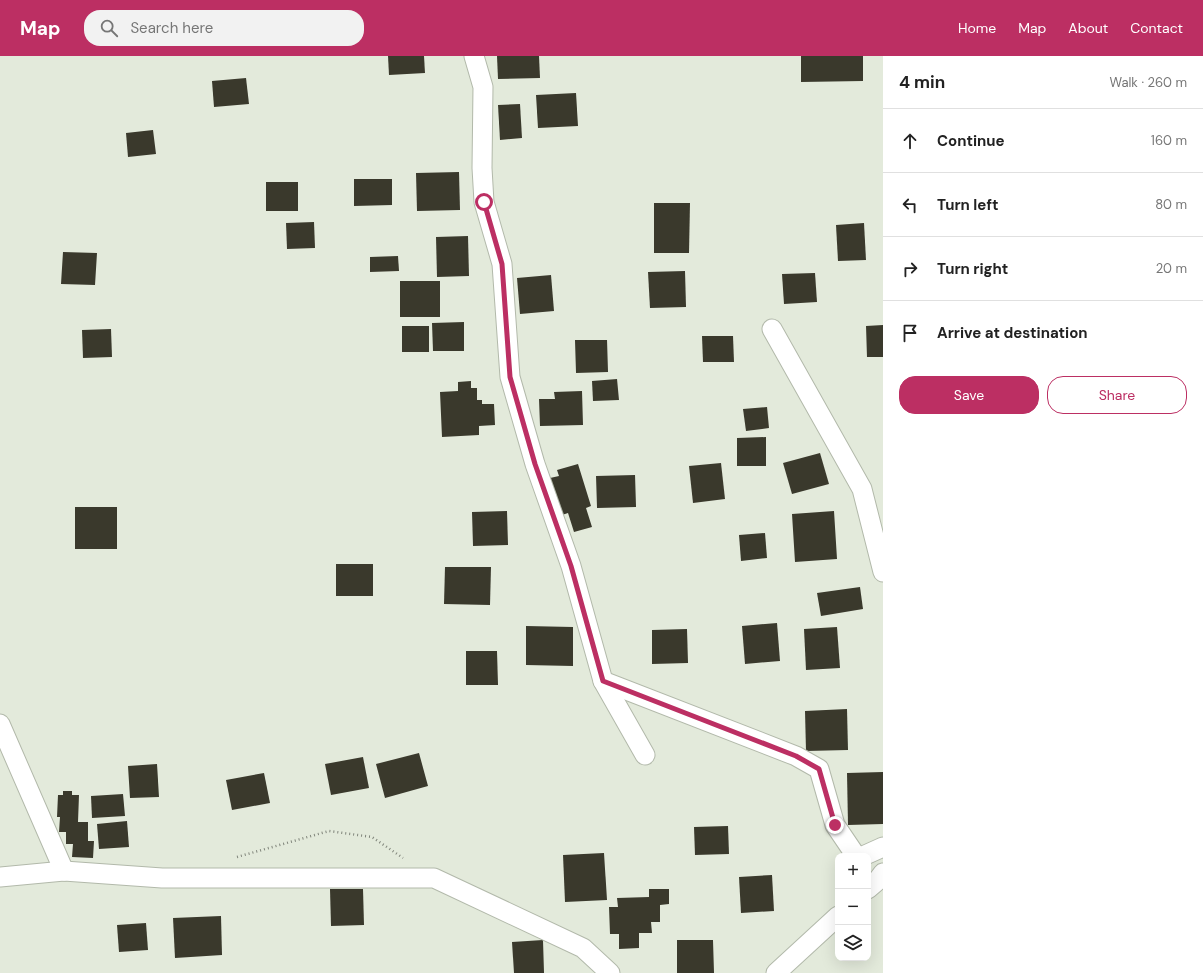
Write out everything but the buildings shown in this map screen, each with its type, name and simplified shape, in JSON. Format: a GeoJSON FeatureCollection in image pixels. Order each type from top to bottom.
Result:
{"type":"FeatureCollection","features":[{"type":"Feature","properties":{"kind":"street"},"geometry":{"type":"LineString","coordinates":[[474,56],[483,87],[482,168],[484,202],[502,264],[510,377],[535,464],[571,566],[603,681],[645,755]]}},
{"type":"Feature","properties":{"kind":"street"},"geometry":{"type":"LineString","coordinates":[[772,328],[862,489],[883,572]]}},
{"type":"Feature","properties":{"kind":"street"},"geometry":{"type":"LineString","coordinates":[[603,681],[796,756],[819,769],[835,825],[854,853]]}},
{"type":"Feature","properties":{"kind":"street"},"geometry":{"type":"LineString","coordinates":[[0,724],[64,871]]}},
{"type":"Feature","properties":{"kind":"street"},"geometry":{"type":"LineString","coordinates":[[870,853],[883,847]]}},
{"type":"Feature","properties":{"kind":"street"},"geometry":{"type":"LineString","coordinates":[[0,878],[64,871],[162,878],[434,878],[582,948],[610,973]]}},
{"type":"Feature","properties":{"kind":"street"},"geometry":{"type":"LineString","coordinates":[[871,886],[883,873]]}},
{"type":"Feature","properties":{"kind":"street"},"geometry":{"type":"LineString","coordinates":[[776,973],[835,919]]}},
{"type":"Feature","properties":{"kind":"path"},"geometry":{"type":"LineString","coordinates":[[230,859],[329,831],[372,838],[409,862]]}},
{"type":"Feature","properties":{"kind":"route"},"geometry":{"type":"LineString","coordinates":[[484,202],[502,264],[510,377],[535,464],[571,566],[603,681],[796,756],[819,769],[835,825]]}}]}
